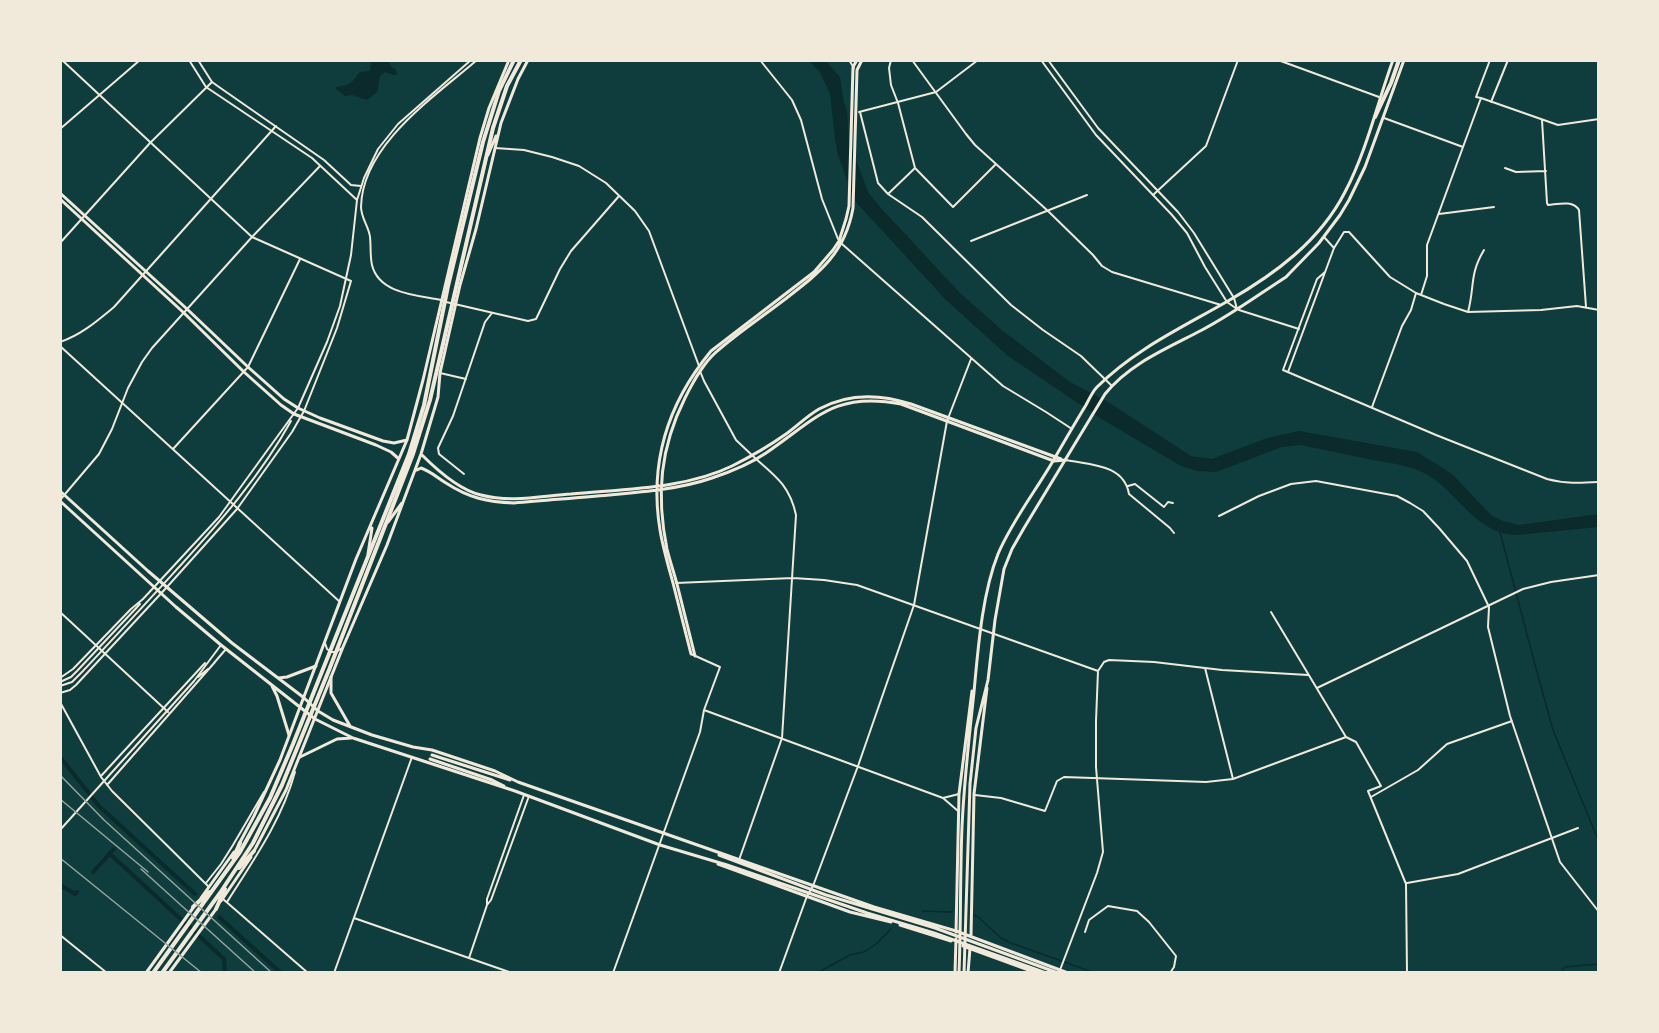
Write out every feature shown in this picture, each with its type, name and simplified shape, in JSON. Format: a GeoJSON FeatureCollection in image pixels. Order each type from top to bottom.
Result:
{"type":"FeatureCollection","features":[{"type":"Feature","properties":{"kind":"highway"},"geometry":{"type":"LineString","coordinates":[[162,973],[169,970],[253,843],[279,792],[328,670],[419,423],[472,184],[492,111],[512,60]]}},
{"type":"Feature","properties":{"kind":"highway"},"geometry":{"type":"LineString","coordinates":[[153,973],[226,872],[249,837],[270,798],[368,560],[385,526],[413,454],[430,400],[498,112],[507,86],[520,60]]}},
{"type":"Feature","properties":{"kind":"highway"},"geometry":{"type":"LineString","coordinates":[[1375,117],[1399,60]]}},
{"type":"Feature","properties":{"kind":"highway"},"geometry":{"type":"LineString","coordinates":[[226,872],[240,843]]}},
{"type":"Feature","properties":{"kind":"highway"},"geometry":{"type":"LineString","coordinates":[[216,909],[232,876],[254,851]]}},
{"type":"Feature","properties":{"kind":"highway"},"geometry":{"type":"LineString","coordinates":[[193,907],[218,883]]}},
{"type":"Feature","properties":{"kind":"main road"},"geometry":{"type":"LineString","coordinates":[[146,973],[240,843],[280,760],[356,559],[407,440],[489,108],[499,82],[512,60]]}},
{"type":"Feature","properties":{"kind":"main road"},"geometry":{"type":"LineString","coordinates":[[485,164],[518,79],[528,60]]}},
{"type":"Feature","properties":{"kind":"main road"},"geometry":{"type":"LineString","coordinates":[[693,655],[660,529],[658,464],[667,429],[676,406],[711,351],[814,273],[840,242],[855,195],[855,68],[857,60]]}},
{"type":"Feature","properties":{"kind":"main road"},"geometry":{"type":"LineString","coordinates":[[855,68],[862,60]]}},
{"type":"Feature","properties":{"kind":"main road"},"geometry":{"type":"LineString","coordinates":[[957,973],[962,826],[975,676],[981,629],[992,573],[998,555],[1096,387],[1134,355],[1234,298],[1285,264],[1329,218],[1346,190],[1375,117],[1379,97],[1393,60]]}},
{"type":"Feature","properties":{"kind":"main road"},"geometry":{"type":"LineString","coordinates":[[966,973],[970,784],[976,728],[988,680],[1004,569],[1012,549],[1112,386],[1130,370],[1171,345],[1203,330],[1286,277],[1324,237],[1359,182],[1404,60]]}},
{"type":"Feature","properties":{"kind":"main road"},"geometry":{"type":"LineString","coordinates":[[499,82],[511,66]]}},
{"type":"Feature","properties":{"kind":"main road"},"geometry":{"type":"LineString","coordinates":[[848,221],[856,113]]}},
{"type":"Feature","properties":{"kind":"main road"},"geometry":{"type":"LineString","coordinates":[[169,970],[216,909],[261,841],[296,767],[416,471],[438,397],[440,373],[460,285],[501,123]]}},
{"type":"Feature","properties":{"kind":"main road"},"geometry":{"type":"LineString","coordinates":[[472,184],[477,152]]}},
{"type":"Feature","properties":{"kind":"main road"},"geometry":{"type":"LineString","coordinates":[[60,193],[83,217]]}},
{"type":"Feature","properties":{"kind":"main road"},"geometry":{"type":"LineString","coordinates":[[60,199],[83,217],[284,399],[320,418],[383,441],[394,443],[407,440]]}},
{"type":"Feature","properties":{"kind":"main road"},"geometry":{"type":"LineString","coordinates":[[460,285],[462,259]]}},
{"type":"Feature","properties":{"kind":"main road"},"geometry":{"type":"LineString","coordinates":[[186,311],[244,372],[294,414],[376,445],[400,459]]}},
{"type":"Feature","properties":{"kind":"main road"},"geometry":{"type":"LineString","coordinates":[[421,454],[457,484],[488,497],[513,499],[659,487],[710,474],[731,466],[786,434],[819,409],[848,398],[867,396],[893,398],[1055,459],[1066,460]]}},
{"type":"Feature","properties":{"kind":"main road"},"geometry":{"type":"LineString","coordinates":[[416,471],[421,468],[426,469],[464,493],[484,501],[514,503],[659,487],[711,478],[756,459],[820,414],[847,402],[880,400],[948,419]]}},
{"type":"Feature","properties":{"kind":"main road"},"geometry":{"type":"LineString","coordinates":[[60,491],[160,582],[232,643],[318,711],[351,727],[495,771],[518,782],[813,886],[971,936],[1059,972]]}},
{"type":"Feature","properties":{"kind":"main road"},"geometry":{"type":"LineString","coordinates":[[385,526],[405,499]]}},
{"type":"Feature","properties":{"kind":"main road"},"geometry":{"type":"LineString","coordinates":[[60,501],[161,594],[315,719],[353,738],[515,791]]}},
{"type":"Feature","properties":{"kind":"main road"},"geometry":{"type":"LineString","coordinates":[[368,560],[373,523]]}},
{"type":"Feature","properties":{"kind":"main road"},"geometry":{"type":"LineString","coordinates":[[278,678],[316,666]]}},
{"type":"Feature","properties":{"kind":"main road"},"geometry":{"type":"LineString","coordinates":[[957,973],[959,794],[970,699],[975,676]]}},
{"type":"Feature","properties":{"kind":"main road"},"geometry":{"type":"LineString","coordinates":[[331,677],[331,693],[351,727]]}},
{"type":"Feature","properties":{"kind":"main road"},"geometry":{"type":"LineString","coordinates":[[966,973],[971,936],[974,794],[988,680]]}},
{"type":"Feature","properties":{"kind":"main road"},"geometry":{"type":"LineString","coordinates":[[272,684],[290,735]]}},
{"type":"Feature","properties":{"kind":"main road"},"geometry":{"type":"LineString","coordinates":[[300,757],[337,739],[353,738]]}},
{"type":"Feature","properties":{"kind":"main road"},"geometry":{"type":"LineString","coordinates":[[518,782],[431,757],[492,780],[526,796],[660,845],[934,933],[1046,973]]}},
{"type":"Feature","properties":{"kind":"main road"},"geometry":{"type":"LineString","coordinates":[[699,845],[729,859],[836,898],[935,928],[1059,972],[1068,973]]}},
{"type":"Feature","properties":{"kind":"main road"},"geometry":{"type":"LineString","coordinates":[[697,856],[860,915],[891,922],[956,943],[1037,973]]}},
{"type":"Feature","properties":{"kind":"street"},"geometry":{"type":"LineString","coordinates":[[60,693],[76,685],[106,654],[237,509],[292,432],[304,411],[337,328],[351,281],[252,237],[62,60]]}},
{"type":"Feature","properties":{"kind":"street"},"geometry":{"type":"LineString","coordinates":[[60,129],[140,60]]}},
{"type":"Feature","properties":{"kind":"street"},"geometry":{"type":"LineString","coordinates":[[189,60],[206,87],[312,158],[357,200]]}},
{"type":"Feature","properties":{"kind":"street"},"geometry":{"type":"LineString","coordinates":[[198,60],[212,82],[324,160],[351,185],[361,186]]}},
{"type":"Feature","properties":{"kind":"street"},"geometry":{"type":"LineString","coordinates":[[60,682],[77,671],[219,517],[298,408],[335,323],[355,229],[357,200],[378,149],[398,124],[471,60]]}},
{"type":"Feature","properties":{"kind":"street"},"geometry":{"type":"LineString","coordinates":[[477,60],[419,109],[392,136],[378,155],[364,190],[362,212],[368,227],[371,264],[376,276],[390,288],[528,321],[536,320],[571,250],[619,196]]}},
{"type":"Feature","properties":{"kind":"street"},"geometry":{"type":"LineString","coordinates":[[760,60],[792,100],[801,120],[822,199],[840,242],[1002,386],[1072,429]]}},
{"type":"Feature","properties":{"kind":"street"},"geometry":{"type":"LineString","coordinates":[[849,60],[855,68]]}},
{"type":"Feature","properties":{"kind":"street"},"geometry":{"type":"LineString","coordinates":[[891,60],[889,68],[891,85],[915,168],[953,207],[996,164]]}},
{"type":"Feature","properties":{"kind":"street"},"geometry":{"type":"LineString","coordinates":[[912,60],[966,134],[1106,269],[1221,305]]}},
{"type":"Feature","properties":{"kind":"street"},"geometry":{"type":"LineString","coordinates":[[978,60],[936,92],[856,113],[878,183],[888,194],[922,217],[1011,304],[1081,356],[1112,386]]}},
{"type":"Feature","properties":{"kind":"street"},"geometry":{"type":"LineString","coordinates":[[1041,60],[1096,135],[1187,233],[1227,302],[1237,309],[1299,329]]}},
{"type":"Feature","properties":{"kind":"street"},"geometry":{"type":"LineString","coordinates":[[1048,60],[1098,128],[1178,212],[1194,232],[1234,298],[1237,309]]}},
{"type":"Feature","properties":{"kind":"street"},"geometry":{"type":"LineString","coordinates":[[1153,195],[1206,146],[1238,60]]}},
{"type":"Feature","properties":{"kind":"street"},"geometry":{"type":"LineString","coordinates":[[1278,60],[1379,97]]}},
{"type":"Feature","properties":{"kind":"street"},"geometry":{"type":"LineString","coordinates":[[1490,60],[1476,97],[1558,125],[1599,119]]}},
{"type":"Feature","properties":{"kind":"street"},"geometry":{"type":"LineString","coordinates":[[1491,102],[1508,60]]}},
{"type":"Feature","properties":{"kind":"street"},"geometry":{"type":"LineString","coordinates":[[60,243],[150,143],[212,82]]}},
{"type":"Feature","properties":{"kind":"street"},"geometry":{"type":"LineString","coordinates":[[1421,295],[1427,276],[1427,245],[1480,98]]}},
{"type":"Feature","properties":{"kind":"street"},"geometry":{"type":"LineString","coordinates":[[1383,118],[1463,147]]}},
{"type":"Feature","properties":{"kind":"street"},"geometry":{"type":"LineString","coordinates":[[1542,120],[1547,203],[1548,205],[1571,203],[1579,210],[1586,307]]}},
{"type":"Feature","properties":{"kind":"street"},"geometry":{"type":"LineString","coordinates":[[60,342],[85,330],[114,307],[276,126]]}},
{"type":"Feature","properties":{"kind":"street"},"geometry":{"type":"LineString","coordinates":[[495,148],[524,150],[552,156],[579,166],[606,183],[635,211],[649,231],[704,381],[736,440],[786,489],[793,500],[796,515],[782,738],[739,860]]}},
{"type":"Feature","properties":{"kind":"street"},"geometry":{"type":"LineString","coordinates":[[60,501],[99,454],[112,429],[128,388],[152,348],[252,237],[320,166]]}},
{"type":"Feature","properties":{"kind":"street"},"geometry":{"type":"LineString","coordinates":[[888,194],[915,168]]}},
{"type":"Feature","properties":{"kind":"street"},"geometry":{"type":"LineString","coordinates":[[1505,168],[1516,172],[1546,171]]}},
{"type":"Feature","properties":{"kind":"street"},"geometry":{"type":"LineString","coordinates":[[970,241],[1087,195]]}},
{"type":"Feature","properties":{"kind":"street"},"geometry":{"type":"LineString","coordinates":[[1439,214],[1494,207]]}},
{"type":"Feature","properties":{"kind":"street"},"geometry":{"type":"LineString","coordinates":[[1288,372],[1334,248],[1344,232],[1349,232],[1390,277],[1416,293],[1468,312],[1567,307],[1599,310]]}},
{"type":"Feature","properties":{"kind":"street"},"geometry":{"type":"LineString","coordinates":[[1324,237],[1334,248]]}},
{"type":"Feature","properties":{"kind":"street"},"geometry":{"type":"LineString","coordinates":[[1468,312],[1472,298],[1473,274],[1484,250]]}},
{"type":"Feature","properties":{"kind":"street"},"geometry":{"type":"LineString","coordinates":[[173,449],[248,367],[300,260]]}},
{"type":"Feature","properties":{"kind":"street"},"geometry":{"type":"LineString","coordinates":[[1325,272],[1317,279],[1283,370],[1547,479],[1560,483],[1599,482]]}},
{"type":"Feature","properties":{"kind":"street"},"geometry":{"type":"LineString","coordinates":[[1372,407],[1416,293]]}},
{"type":"Feature","properties":{"kind":"street"},"geometry":{"type":"LineString","coordinates":[[464,474],[437,451],[453,416],[485,322],[492,313]]}},
{"type":"Feature","properties":{"kind":"street"},"geometry":{"type":"LineString","coordinates":[[60,346],[340,602]]}},
{"type":"Feature","properties":{"kind":"street"},"geometry":{"type":"LineString","coordinates":[[779,973],[858,766],[914,605],[948,419],[971,359]]}},
{"type":"Feature","properties":{"kind":"street"},"geometry":{"type":"LineString","coordinates":[[440,373],[466,380]]}},
{"type":"Feature","properties":{"kind":"street"},"geometry":{"type":"LineString","coordinates":[[60,682],[72,682],[81,673],[219,523],[283,436],[294,414]]}},
{"type":"Feature","properties":{"kind":"street"},"geometry":{"type":"LineString","coordinates":[[1066,460],[1097,465],[1115,472],[1128,486],[1129,494],[1174,533]]}},
{"type":"Feature","properties":{"kind":"street"},"geometry":{"type":"LineString","coordinates":[[1220,516],[1291,484],[1316,481],[1397,496],[1423,511],[1467,561],[1489,607],[1488,627],[1512,721],[1551,838],[1560,862],[1599,912]]}},
{"type":"Feature","properties":{"kind":"street"},"geometry":{"type":"LineString","coordinates":[[1128,486],[1135,484],[1164,507],[1168,502],[1173,503]]}},
{"type":"Feature","properties":{"kind":"street"},"geometry":{"type":"LineString","coordinates":[[1316,689],[1523,589],[1551,582],[1599,575]]}},
{"type":"Feature","properties":{"kind":"street"},"geometry":{"type":"LineString","coordinates":[[675,583],[793,578],[857,585],[1098,670]]}},
{"type":"Feature","properties":{"kind":"street"},"geometry":{"type":"LineString","coordinates":[[60,682],[131,609],[144,599]]}},
{"type":"Feature","properties":{"kind":"street"},"geometry":{"type":"LineString","coordinates":[[60,612],[170,714]]}},
{"type":"Feature","properties":{"kind":"street"},"geometry":{"type":"LineString","coordinates":[[1271,612],[1346,737],[1356,742],[1381,786],[1368,791],[1406,884],[1407,973]]}},
{"type":"Feature","properties":{"kind":"street"},"geometry":{"type":"LineString","coordinates":[[325,640],[327,649],[331,652],[336,652],[343,647]]}},
{"type":"Feature","properties":{"kind":"street"},"geometry":{"type":"LineString","coordinates":[[101,777],[221,645]]}},
{"type":"Feature","properties":{"kind":"street"},"geometry":{"type":"LineString","coordinates":[[107,785],[227,649]]}},
{"type":"Feature","properties":{"kind":"street"},"geometry":{"type":"LineString","coordinates":[[194,681],[213,654]]}},
{"type":"Feature","properties":{"kind":"street"},"geometry":{"type":"LineString","coordinates":[[613,973],[700,732],[704,711],[720,667],[693,655]]}},
{"type":"Feature","properties":{"kind":"street"},"geometry":{"type":"LineString","coordinates":[[1059,972],[1097,873],[1102,852],[1103,841],[1096,778],[1096,721],[1098,670],[1104,662],[1109,660],[1154,662],[1271,674],[1308,675]]}},
{"type":"Feature","properties":{"kind":"street"},"geometry":{"type":"LineString","coordinates":[[60,830],[194,681],[215,662]]}},
{"type":"Feature","properties":{"kind":"street"},"geometry":{"type":"LineString","coordinates":[[1205,668],[1233,779]]}},
{"type":"Feature","properties":{"kind":"street"},"geometry":{"type":"LineString","coordinates":[[60,702],[107,785],[205,884],[308,973]]}},
{"type":"Feature","properties":{"kind":"street"},"geometry":{"type":"LineString","coordinates":[[704,711],[943,798],[959,812]]}},
{"type":"Feature","properties":{"kind":"street"},"geometry":{"type":"LineString","coordinates":[[1371,798],[1418,770],[1447,744],[1512,721]]}},
{"type":"Feature","properties":{"kind":"street"},"geometry":{"type":"LineString","coordinates":[[974,794],[1001,798],[1045,811],[1058,779],[1064,777],[1206,782],[1233,779],[1346,737]]}},
{"type":"Feature","properties":{"kind":"street"},"geometry":{"type":"LineString","coordinates":[[227,902],[274,824],[290,788],[296,767],[294,759],[286,756],[280,760]]}},
{"type":"Feature","properties":{"kind":"street"},"geometry":{"type":"LineString","coordinates":[[334,973],[412,758]]}},
{"type":"Feature","properties":{"kind":"street"},"geometry":{"type":"LineString","coordinates":[[205,884],[227,855],[270,782]]}},
{"type":"Feature","properties":{"kind":"street"},"geometry":{"type":"LineString","coordinates":[[943,798],[959,794]]}},
{"type":"Feature","properties":{"kind":"street"},"geometry":{"type":"LineString","coordinates":[[469,958],[487,906],[487,899],[526,796]]}},
{"type":"Feature","properties":{"kind":"street"},"geometry":{"type":"LineString","coordinates":[[1406,884],[1458,874],[1578,828]]}},
{"type":"Feature","properties":{"kind":"street"},"geometry":{"type":"LineString","coordinates":[[1085,932],[1089,920],[1108,906],[1137,911],[1149,922],[1176,956],[1170,973]]}},
{"type":"Feature","properties":{"kind":"street"},"geometry":{"type":"LineString","coordinates":[[354,918],[512,973]]}},
{"type":"Feature","properties":{"kind":"street"},"geometry":{"type":"LineString","coordinates":[[60,935],[107,973]]}},
{"type":"Feature","properties":{"kind":"water"},"geometry":{"type":"Polygon","coordinates":[[[371,60],[388,60],[392,68],[396,69],[397,75],[385,72],[380,76],[377,92],[367,100],[352,95],[345,96],[336,89],[336,87],[350,83],[360,72],[370,71],[371,60]]]}},
{"type":"Feature","properties":{"kind":"water"},"geometry":{"type":"Polygon","coordinates":[[[808,60],[825,60],[840,77],[847,110],[849,141],[868,192],[960,293],[1003,331],[1070,382],[1108,402],[1191,456],[1212,459],[1267,438],[1299,431],[1417,452],[1452,474],[1492,516],[1503,521],[1519,525],[1599,514],[1599,527],[1516,535],[1503,533],[1481,522],[1444,487],[1420,471],[1397,464],[1301,445],[1282,447],[1216,472],[1197,471],[1181,466],[1100,418],[1008,356],[945,299],[854,200],[838,155],[830,94],[820,72],[808,60]]]}},
{"type":"Feature","properties":{"kind":"waterway"},"geometry":{"type":"LineString","coordinates":[[1500,532],[1553,730],[1599,842]]}},
{"type":"Feature","properties":{"kind":"waterway"},"geometry":{"type":"LineString","coordinates":[[60,757],[99,806],[195,894]]}},
{"type":"Feature","properties":{"kind":"waterway"},"geometry":{"type":"LineString","coordinates":[[93,872],[114,849]]}},
{"type":"Feature","properties":{"kind":"waterway"},"geometry":{"type":"LineString","coordinates":[[109,853],[224,959],[225,973]]}},
{"type":"Feature","properties":{"kind":"waterway"},"geometry":{"type":"LineString","coordinates":[[60,885],[75,894],[77,892]]}},
{"type":"Feature","properties":{"kind":"waterway"},"geometry":{"type":"LineString","coordinates":[[922,911],[952,912]]}},
{"type":"Feature","properties":{"kind":"waterway"},"geometry":{"type":"LineString","coordinates":[[973,915],[1001,938],[1011,943],[1095,973]]}},
{"type":"Feature","properties":{"kind":"waterway"},"geometry":{"type":"LineString","coordinates":[[219,917],[281,973]]}},
{"type":"Feature","properties":{"kind":"waterway"},"geometry":{"type":"LineString","coordinates":[[817,973],[850,955],[864,952],[891,929]]}},
{"type":"Feature","properties":{"kind":"waterway"},"geometry":{"type":"LineString","coordinates":[[1562,970],[1565,967],[1599,964]]}},
{"type":"Feature","properties":{"kind":"railway"},"geometry":{"type":"LineString","coordinates":[[60,775],[104,820],[272,973]]}},
{"type":"Feature","properties":{"kind":"railway"},"geometry":{"type":"LineString","coordinates":[[60,799],[148,872]]}},
{"type":"Feature","properties":{"kind":"railway"},"geometry":{"type":"LineString","coordinates":[[60,858],[202,973]]}},
{"type":"Feature","properties":{"kind":"railway"},"geometry":{"type":"LineString","coordinates":[[141,869],[256,973]]}}]}
